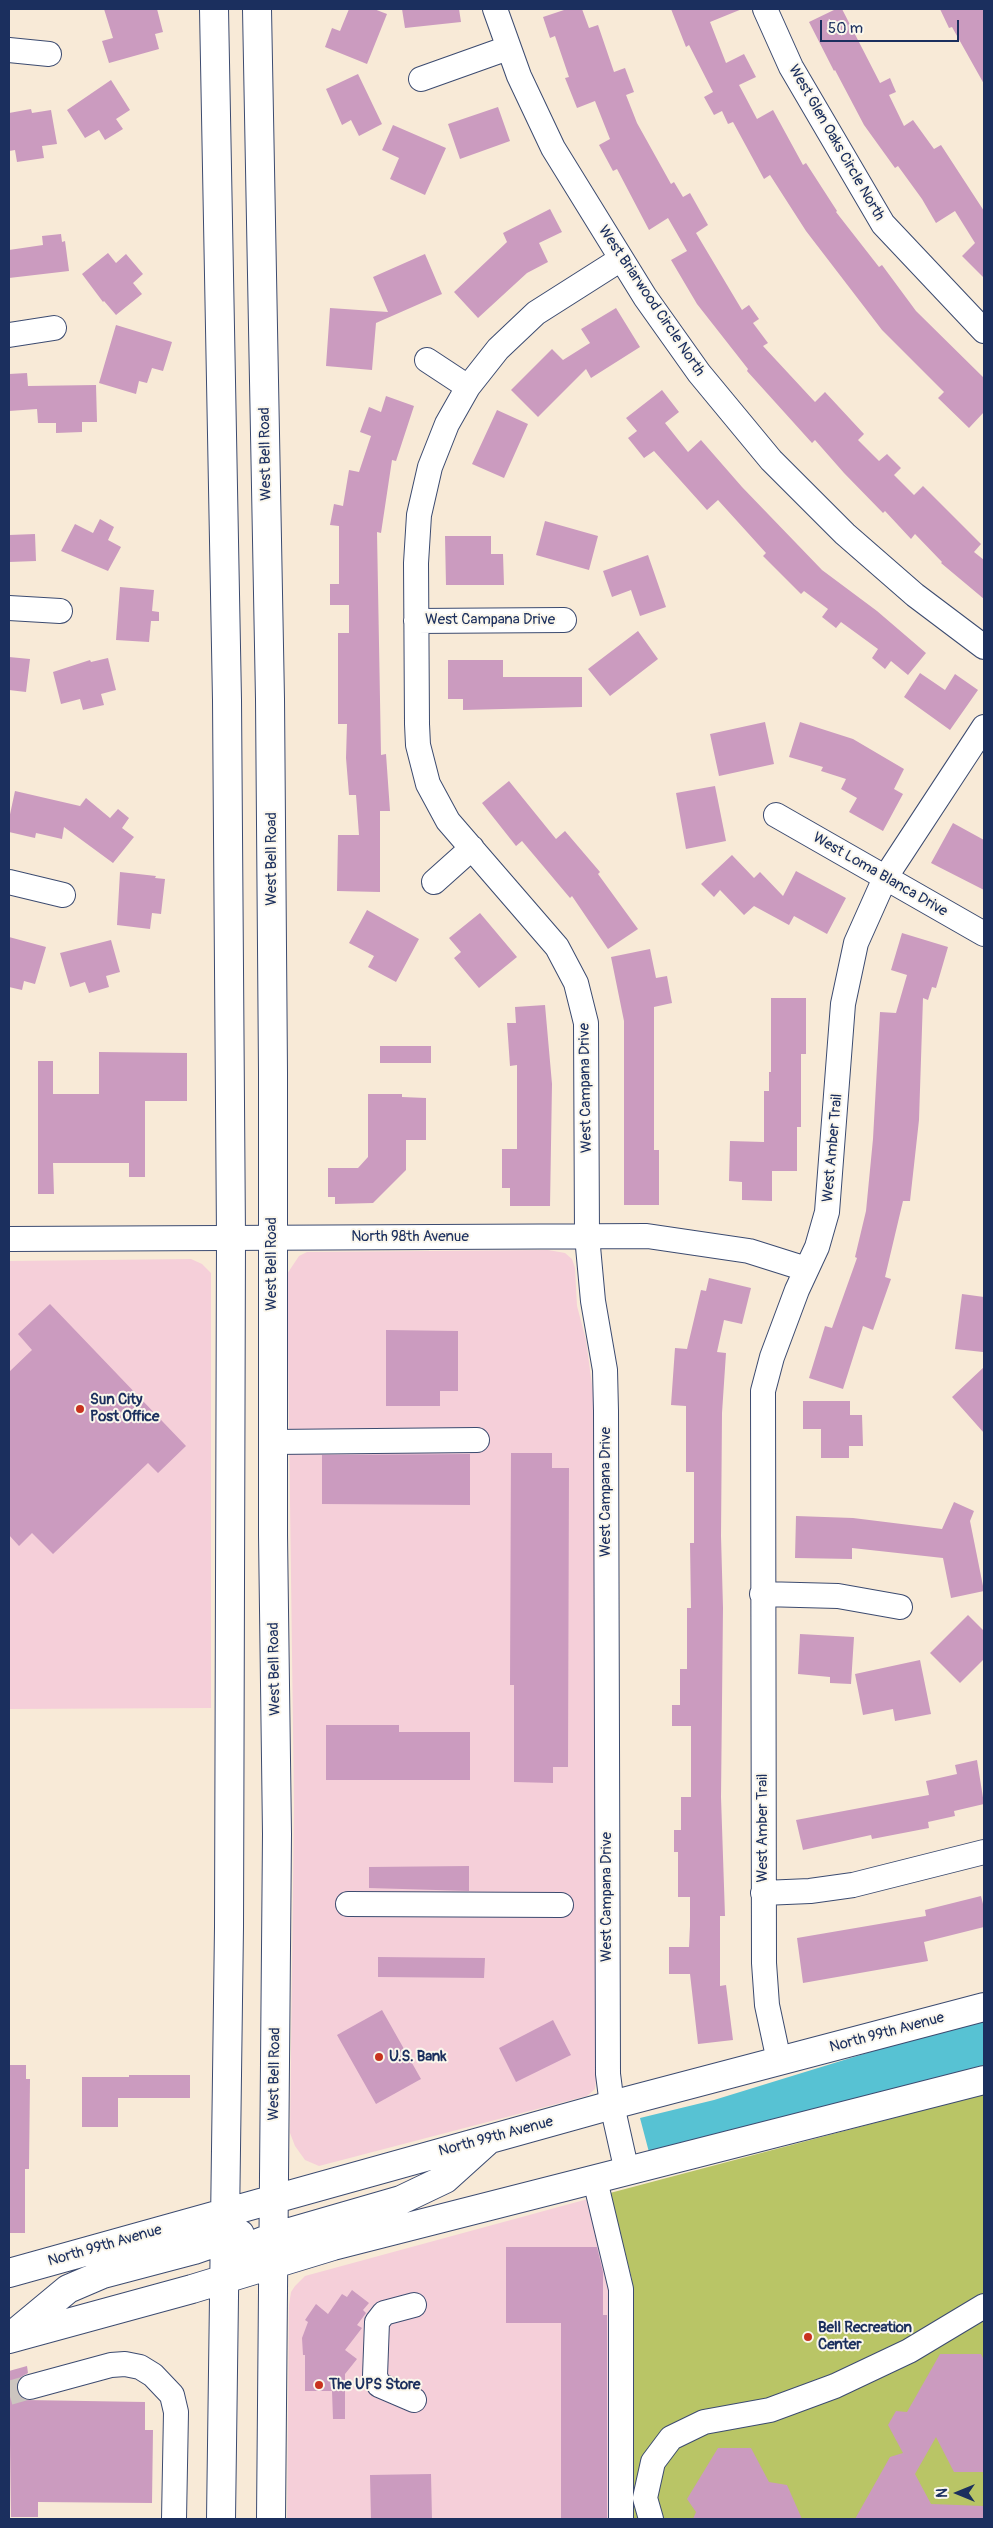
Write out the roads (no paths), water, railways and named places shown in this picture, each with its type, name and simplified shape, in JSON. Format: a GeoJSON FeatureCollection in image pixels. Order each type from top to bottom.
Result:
{"type":"FeatureCollection","features":[{"type":"Feature","properties":{"kind":"main road"},"geometry":{"type":"LineString","coordinates":[[214,9],[227,700],[231,1238],[229,1917],[221,2519]]}},
{"type":"Feature","properties":{"kind":"main road","name":"West Bell Road"},"geometry":{"type":"LineString","coordinates":[[257,9],[270,709],[277,1863],[271,2519]]}},
{"type":"Feature","properties":{"kind":"main road","name":"North 99th Avenue"},"geometry":{"type":"LineString","coordinates":[[9,2273],[612,2105],[984,2008]]}},
{"type":"Feature","properties":{"kind":"main road"},"geometry":{"type":"LineString","coordinates":[[9,2338],[445,2217],[984,2080]]}},
{"type":"Feature","properties":{"kind":"main road"},"geometry":{"type":"LineString","coordinates":[[224,2279],[242,2254],[253,2245],[273,2237],[401,2200],[446,2179],[488,2140]]}},
{"type":"Feature","properties":{"kind":"main road"},"geometry":{"type":"LineString","coordinates":[[9,2338],[68,2289],[103,2274],[225,2241],[245,2232],[256,2223],[273,2199]]}},
{"type":"Feature","properties":{"kind":"street","name":"West Briarwood Circle North"},"geometry":{"type":"LineString","coordinates":[[495,9],[529,102],[553,148],[670,334],[699,374],[771,460],[881,567],[984,647]]}},
{"type":"Feature","properties":{"kind":"street","name":"West Glen Oaks Circle North"},"geometry":{"type":"LineString","coordinates":[[765,9],[791,67],[883,224],[984,331]]}},
{"type":"Feature","properties":{"kind":"street"},"geometry":{"type":"LineString","coordinates":[[422,79],[508,48]]}},
{"type":"Feature","properties":{"kind":"street"},"geometry":{"type":"LineString","coordinates":[[9,50],[49,54]]}},
{"type":"Feature","properties":{"kind":"street","name":"West Campana Drive"},"geometry":{"type":"LineString","coordinates":[[621,258],[536,313],[498,349],[468,387],[437,445],[424,491],[416,538],[416,620],[417,724],[422,765],[437,803],[448,821],[544,930],[568,964],[576,983],[586,1032],[587,1236],[593,1301],[605,1370],[608,2057],[612,2105],[627,2172]]}},
{"type":"Feature","properties":{"kind":"street"},"geometry":{"type":"LineString","coordinates":[[9,335],[54,328]]}},
{"type":"Feature","properties":{"kind":"street"},"geometry":{"type":"LineString","coordinates":[[427,360],[468,387]]}},
{"type":"Feature","properties":{"kind":"street"},"geometry":{"type":"LineString","coordinates":[[9,608],[60,611]]}},
{"type":"Feature","properties":{"kind":"street","name":"West Campana Drive"},"geometry":{"type":"LineString","coordinates":[[416,620],[564,620]]}},
{"type":"Feature","properties":{"kind":"street","name":"West Amber Trail"},"geometry":{"type":"LineString","coordinates":[[779,2061],[765,1984],[763,1892],[763,1391],[772,1357],[823,1230],[830,1193],[846,983],[861,929],[885,878],[984,727]]}},
{"type":"Feature","properties":{"kind":"street","name":"West Loma Blanca Drive"},"geometry":{"type":"LineString","coordinates":[[776,815],[984,934]]}},
{"type":"Feature","properties":{"kind":"street"},"geometry":{"type":"LineString","coordinates":[[434,882],[472,848]]}},
{"type":"Feature","properties":{"kind":"street"},"geometry":{"type":"LineString","coordinates":[[9,882],[63,895]]}},
{"type":"Feature","properties":{"kind":"street","name":"North 98th Avenue"},"geometry":{"type":"LineString","coordinates":[[11,1242],[231,1238],[647,1236],[748,1251],[806,1269]]}},
{"type":"Feature","properties":{"kind":"street"},"geometry":{"type":"LineString","coordinates":[[273,1442],[477,1440]]}},
{"type":"Feature","properties":{"kind":"street"},"geometry":{"type":"LineString","coordinates":[[762,1594],[838,1596],[900,1607]]}},
{"type":"Feature","properties":{"kind":"street"},"geometry":{"type":"LineString","coordinates":[[763,1892],[810,1891],[853,1885],[984,1852]]}},
{"type":"Feature","properties":{"kind":"street"},"geometry":{"type":"LineString","coordinates":[[348,1904],[561,1905]]}},
{"type":"Feature","properties":{"kind":"street"},"geometry":{"type":"LineString","coordinates":[[594,2180],[621,2289],[621,2519]]}},
{"type":"Feature","properties":{"kind":"street"},"geometry":{"type":"LineString","coordinates":[[414,2305],[384,2313],[377,2322],[375,2376],[379,2386],[414,2400]]}},
{"type":"Feature","properties":{"kind":"street"},"geometry":{"type":"LineString","coordinates":[[651,2519],[645,2498],[653,2462],[671,2438],[704,2422],[770,2410],[835,2386],[909,2351],[984,2306]]}},
{"type":"Feature","properties":{"kind":"street"},"geometry":{"type":"LineString","coordinates":[[30,2387],[111,2365],[126,2364],[140,2368],[153,2375],[172,2395],[176,2412],[174,2519]]}},
{"type":"Feature","properties":{"kind":"water"},"geometry":{"type":"Polygon","coordinates":[[[984,2021],[984,2065],[650,2156],[640,2118],[714,2100],[883,2048],[984,2021]]]}},
{"type":"Feature","properties":{"kind":"tunnel"},"geometry":{"type":"LineString","coordinates":[[9,2393],[30,2387]]}},
{"type":"Feature","properties":{"kind":"place","name":"Sun City Post Office"},"geometry":{"type":"Point","coordinates":[80,1409]}},
{"type":"Feature","properties":{"kind":"place","name":"U.S. Bank"},"geometry":{"type":"Point","coordinates":[379,2057]}},
{"type":"Feature","properties":{"kind":"place","name":"Bell Recreation Center"},"geometry":{"type":"Point","coordinates":[808,2337]}},
{"type":"Feature","properties":{"kind":"place","name":"The UPS Store"},"geometry":{"type":"Point","coordinates":[319,2385]}}]}
